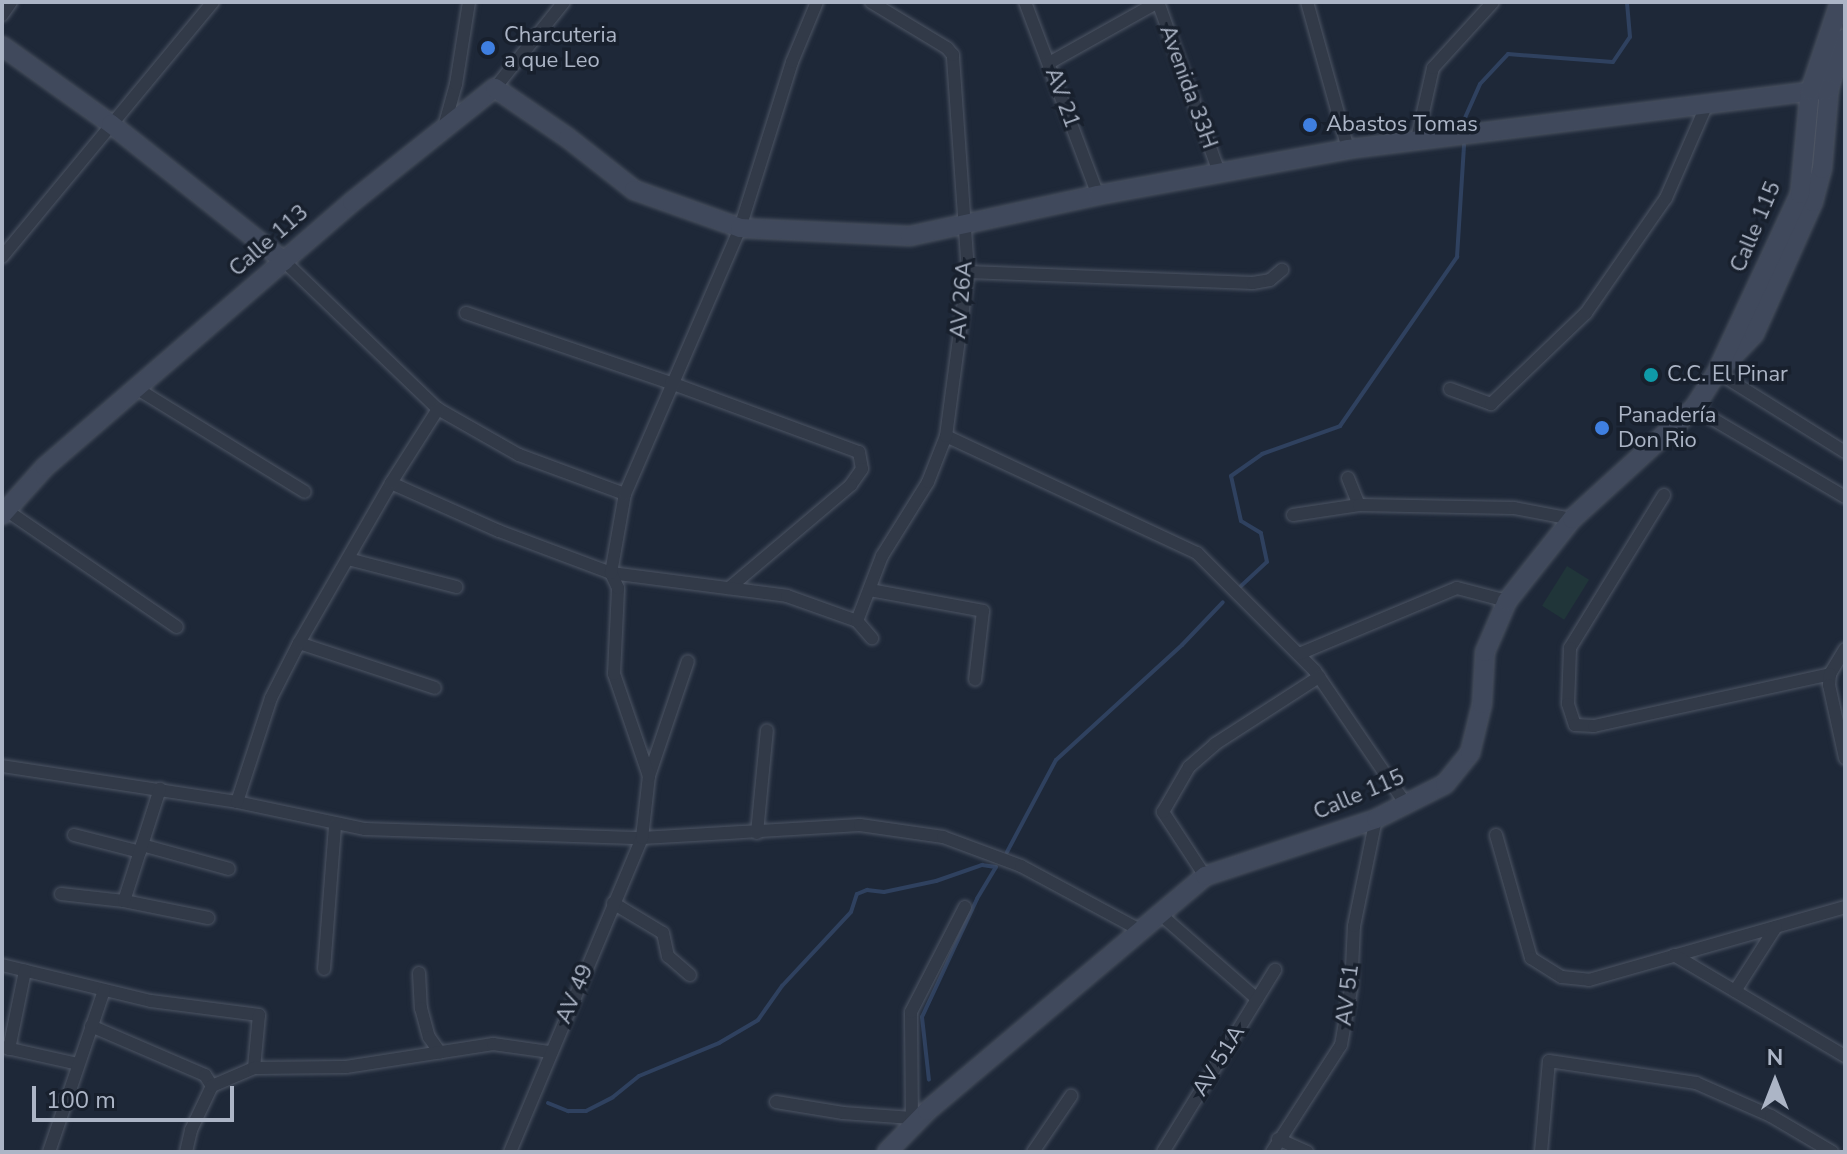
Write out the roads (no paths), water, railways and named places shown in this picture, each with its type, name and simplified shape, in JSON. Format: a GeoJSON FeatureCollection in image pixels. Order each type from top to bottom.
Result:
{"type":"FeatureCollection","features":[{"type":"Feature","properties":{"kind":"street"},"geometry":{"type":"LineString","coordinates":[[2,15],[11,2]]}},
{"type":"Feature","properties":{"kind":"street"},"geometry":{"type":"LineString","coordinates":[[2,257],[213,2]]}},
{"type":"Feature","properties":{"kind":"street"},"geometry":{"type":"LineString","coordinates":[[444,127],[456,84],[469,2]]}},
{"type":"Feature","properties":{"kind":"street","name":"Calle 113"},"geometry":{"type":"LineString","coordinates":[[4,512],[45,467],[136,388],[444,127],[495,88],[564,2]]}},
{"type":"Feature","properties":{"kind":"street"},"geometry":{"type":"LineString","coordinates":[[649,776],[614,674],[618,588],[611,573],[625,494],[740,228],[792,62],[817,2]]}},
{"type":"Feature","properties":{"kind":"street","name":"AV 26A"},"geometry":{"type":"LineString","coordinates":[[857,621],[892,535],[935,468],[946,436],[968,272],[953,55],[947,48],[871,2]]}},
{"type":"Feature","properties":{"kind":"street","name":"AV 21"},"geometry":{"type":"LineString","coordinates":[[1025,2],[1098,195]]}},
{"type":"Feature","properties":{"kind":"street"},"geometry":{"type":"LineString","coordinates":[[1049,63],[1158,2]]}},
{"type":"Feature","properties":{"kind":"street","name":"Avenida 33H"},"geometry":{"type":"LineString","coordinates":[[1158,2],[1219,172]]}},
{"type":"Feature","properties":{"kind":"street"},"geometry":{"type":"LineString","coordinates":[[1307,2],[1348,149]]}},
{"type":"Feature","properties":{"kind":"street"},"geometry":{"type":"LineString","coordinates":[[1417,139],[1433,68],[1493,2]]}},
{"type":"Feature","properties":{"kind":"street","name":"Calle 115"},"geometry":{"type":"LineString","coordinates":[[887,1152],[912,1122],[1205,876],[1376,819],[1445,784],[1470,753],[1482,704],[1485,652],[1507,601],[1572,519],[1694,408],[1717,372],[1800,194],[1810,91],[1840,2]]}},
{"type":"Feature","properties":{"kind":"street","name":"Calle 115"},"geometry":{"type":"LineString","coordinates":[[1717,372],[1754,334],[1813,202],[1822,169],[1829,89],[1845,38]]}},
{"type":"Feature","properties":{"kind":"street"},"geometry":{"type":"LineString","coordinates":[[2,46],[111,124],[284,261],[438,409],[519,455],[625,494]]}},
{"type":"Feature","properties":{"kind":"street"},"geometry":{"type":"LineString","coordinates":[[495,88],[568,138],[634,190],[740,228],[910,236],[1098,195],[1348,149],[1829,89]]}},
{"type":"Feature","properties":{"kind":"street"},"geometry":{"type":"LineString","coordinates":[[1450,389],[1491,404],[1586,313],[1666,198],[1707,104]]}},
{"type":"Feature","properties":{"kind":"street"},"geometry":{"type":"LineString","coordinates":[[968,272],[1253,283],[1270,280],[1282,270]]}},
{"type":"Feature","properties":{"kind":"street"},"geometry":{"type":"LineString","coordinates":[[466,313],[850,447],[862,459],[862,469],[851,485],[729,588]]}},
{"type":"Feature","properties":{"kind":"street"},"geometry":{"type":"LineString","coordinates":[[1717,372],[1845,452]]}},
{"type":"Feature","properties":{"kind":"street"},"geometry":{"type":"LineString","coordinates":[[136,388],[305,492]]}},
{"type":"Feature","properties":{"kind":"street"},"geometry":{"type":"LineString","coordinates":[[1694,408],[1845,497]]}},
{"type":"Feature","properties":{"kind":"street"},"geometry":{"type":"LineString","coordinates":[[237,802],[271,698],[299,643],[391,483],[438,409]]}},
{"type":"Feature","properties":{"kind":"street"},"geometry":{"type":"LineString","coordinates":[[946,436],[1189,547],[1319,677],[1405,803]]}},
{"type":"Feature","properties":{"kind":"street"},"geometry":{"type":"LineString","coordinates":[[1348,478],[1359,505]]}},
{"type":"Feature","properties":{"kind":"street"},"geometry":{"type":"LineString","coordinates":[[391,483],[499,531],[611,573],[787,596],[857,621],[872,638]]}},
{"type":"Feature","properties":{"kind":"street"},"geometry":{"type":"LineString","coordinates":[[1664,495],[1570,648],[1568,704],[1575,725],[1594,726],[1830,674]]}},
{"type":"Feature","properties":{"kind":"street"},"geometry":{"type":"LineString","coordinates":[[1293,515],[1359,505],[1514,508],[1572,519]]}},
{"type":"Feature","properties":{"kind":"street"},"geometry":{"type":"LineString","coordinates":[[4,512],[177,627]]}},
{"type":"Feature","properties":{"kind":"street"},"geometry":{"type":"LineString","coordinates":[[348,559],[456,587]]}},
{"type":"Feature","properties":{"kind":"street"},"geometry":{"type":"LineString","coordinates":[[1299,654],[1457,588],[1507,601]]}},
{"type":"Feature","properties":{"kind":"street"},"geometry":{"type":"LineString","coordinates":[[870,590],[983,611],[975,680]]}},
{"type":"Feature","properties":{"kind":"street"},"geometry":{"type":"LineString","coordinates":[[299,643],[435,688]]}},
{"type":"Feature","properties":{"kind":"street"},"geometry":{"type":"LineString","coordinates":[[1845,649],[1830,674],[1829,685],[1845,758]]}},
{"type":"Feature","properties":{"kind":"street"},"geometry":{"type":"LineString","coordinates":[[649,776],[688,661]]}},
{"type":"Feature","properties":{"kind":"street"},"geometry":{"type":"LineString","coordinates":[[1205,876],[1163,812],[1189,767],[1215,744],[1319,677]]}},
{"type":"Feature","properties":{"kind":"street"},"geometry":{"type":"LineString","coordinates":[[757,833],[767,730]]}},
{"type":"Feature","properties":{"kind":"street"},"geometry":{"type":"LineString","coordinates":[[2,766],[237,802],[365,829],[642,838],[860,825],[943,837],[1021,866],[1140,930]]}},
{"type":"Feature","properties":{"kind":"street","name":"AV 49"},"geometry":{"type":"LineString","coordinates":[[510,1152],[642,838],[649,776]]}},
{"type":"Feature","properties":{"kind":"street"},"geometry":{"type":"LineString","coordinates":[[124,901],[160,789]]}},
{"type":"Feature","properties":{"kind":"street","name":"AV 51"},"geometry":{"type":"LineString","coordinates":[[1272,1152],[1341,1045],[1351,989],[1354,926],[1376,819]]}},
{"type":"Feature","properties":{"kind":"street"},"geometry":{"type":"LineString","coordinates":[[324,969],[335,825]]}},
{"type":"Feature","properties":{"kind":"street"},"geometry":{"type":"LineString","coordinates":[[74,835],[229,869]]}},
{"type":"Feature","properties":{"kind":"street"},"geometry":{"type":"LineString","coordinates":[[1496,835],[1531,958],[1562,977],[1589,980],[1845,907]]}},
{"type":"Feature","properties":{"kind":"street"},"geometry":{"type":"LineString","coordinates":[[61,894],[124,901],[208,918]]}},
{"type":"Feature","properties":{"kind":"street"},"geometry":{"type":"LineString","coordinates":[[613,903],[663,933],[668,956],[690,975]]}},
{"type":"Feature","properties":{"kind":"street"},"geometry":{"type":"LineString","coordinates":[[776,1102],[912,1122],[911,1012],[965,907]]}},
{"type":"Feature","properties":{"kind":"street"},"geometry":{"type":"LineString","coordinates":[[1160,914],[1257,999]]}},
{"type":"Feature","properties":{"kind":"street"},"geometry":{"type":"LineString","coordinates":[[1735,991],[1776,927]]}},
{"type":"Feature","properties":{"kind":"street"},"geometry":{"type":"LineString","coordinates":[[1674,955],[1845,1056]]}},
{"type":"Feature","properties":{"kind":"street"},"geometry":{"type":"LineString","coordinates":[[2,965],[151,1001],[259,1015],[254,1068]]}},
{"type":"Feature","properties":{"kind":"street","name":"AV 51A"},"geometry":{"type":"LineString","coordinates":[[1163,1152],[1275,970]]}},
{"type":"Feature","properties":{"kind":"street"},"geometry":{"type":"LineString","coordinates":[[25,971],[6,1048],[78,1064]]}},
{"type":"Feature","properties":{"kind":"street"},"geometry":{"type":"LineString","coordinates":[[419,973],[421,1008],[429,1037],[440,1053]]}},
{"type":"Feature","properties":{"kind":"street"},"geometry":{"type":"LineString","coordinates":[[49,1152],[104,990]]}},
{"type":"Feature","properties":{"kind":"street"},"geometry":{"type":"LineString","coordinates":[[91,1026],[205,1075],[212,1086]]}},
{"type":"Feature","properties":{"kind":"street"},"geometry":{"type":"LineString","coordinates":[[186,1152],[191,1130],[212,1086],[254,1068],[346,1067],[493,1044],[550,1052]]}},
{"type":"Feature","properties":{"kind":"street"},"geometry":{"type":"LineString","coordinates":[[1541,1152],[1549,1061],[1696,1083],[1771,1116],[1832,1152]]}},
{"type":"Feature","properties":{"kind":"street"},"geometry":{"type":"LineString","coordinates":[[1033,1152],[1071,1096]]}},
{"type":"Feature","properties":{"kind":"street"},"geometry":{"type":"LineString","coordinates":[[1278,1139],[1307,1152]]}},
{"type":"Feature","properties":{"kind":"waterway"},"geometry":{"type":"LineString","coordinates":[[1464,120],[1480,84],[1508,54],[1613,62],[1630,37],[1627,2]]}},
{"type":"Feature","properties":{"kind":"waterway"},"geometry":{"type":"LineString","coordinates":[[1241,586],[1267,562],[1261,533],[1241,521],[1231,476],[1262,454],[1340,426],[1457,257],[1464,145]]}},
{"type":"Feature","properties":{"kind":"waterway"},"geometry":{"type":"LineString","coordinates":[[1007,852],[1056,760],[1182,645],[1223,602]]}},
{"type":"Feature","properties":{"kind":"waterway"},"geometry":{"type":"LineString","coordinates":[[548,1103],[568,1111],[586,1111],[613,1097],[639,1076],[719,1043],[758,1020],[782,986],[851,912],[857,894],[867,890],[884,892],[936,881],[982,865],[996,867],[977,899],[922,1017],[929,1080]]}},
{"type":"Feature","properties":{"kind":"place","name":"Charcuteria a que Leo"},"geometry":{"type":"Point","coordinates":[488,48]}},
{"type":"Feature","properties":{"kind":"place","name":"Abastos Tomas"},"geometry":{"type":"Point","coordinates":[1310,125]}},
{"type":"Feature","properties":{"kind":"place","name":"C.C. El Pinar"},"geometry":{"type":"Point","coordinates":[1651,375]}},
{"type":"Feature","properties":{"kind":"place","name":"Panadería Don Rio"},"geometry":{"type":"Point","coordinates":[1602,428]}}]}
